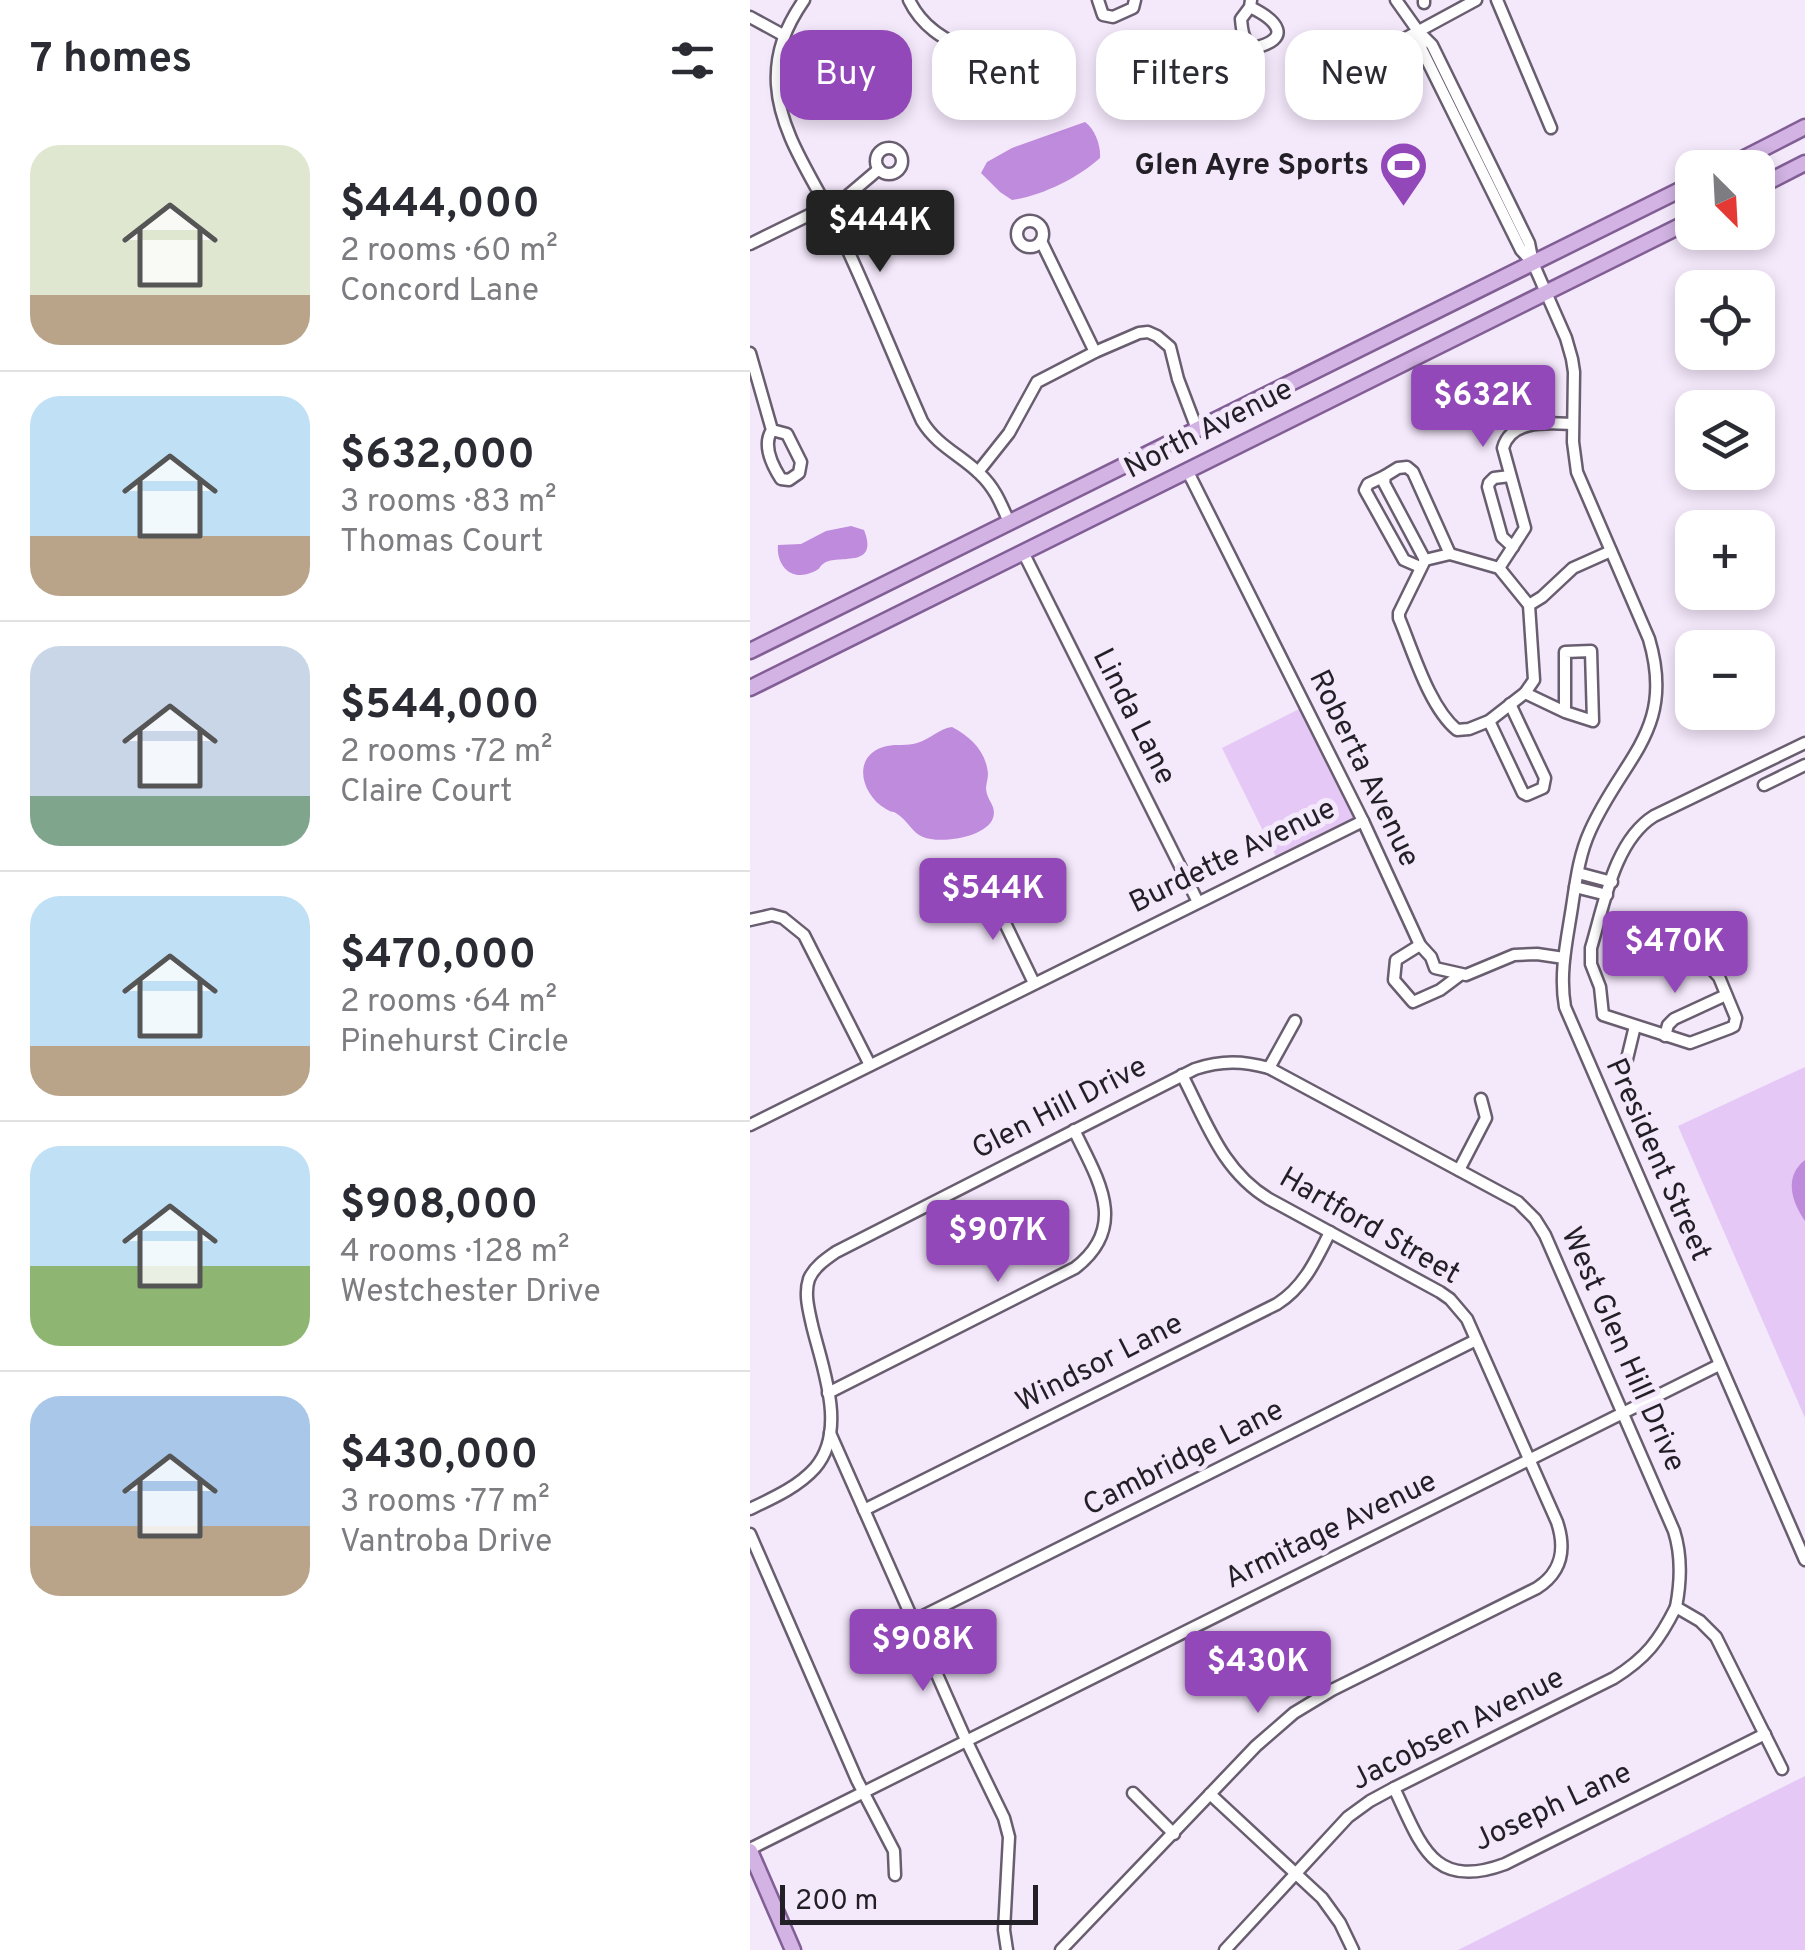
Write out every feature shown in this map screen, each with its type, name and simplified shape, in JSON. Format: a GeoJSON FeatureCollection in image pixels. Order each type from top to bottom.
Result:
{"type":"FeatureCollection","features":[{"type":"Feature","properties":{"kind":"main road"},"geometry":{"type":"LineString","coordinates":[[1760,150],[1805,127]]}},
{"type":"Feature","properties":{"kind":"main road"},"geometry":{"type":"LineString","coordinates":[[1775,178],[1805,163]]}},
{"type":"Feature","properties":{"kind":"main road","name":"North Avenue"},"geometry":{"type":"LineString","coordinates":[[750,651],[1675,192]]}},
{"type":"Feature","properties":{"kind":"main road","name":"North Avenue"},"geometry":{"type":"LineString","coordinates":[[750,688],[1675,228]]}},
{"type":"Feature","properties":{"kind":"main road"},"geometry":{"type":"LineString","coordinates":[[750,1850],[794,1950]]}},
{"type":"Feature","properties":{"kind":"street"},"geometry":{"type":"LineString","coordinates":[[785,30],[804,0]]}},
{"type":"Feature","properties":{"kind":"street"},"geometry":{"type":"LineString","coordinates":[[908,0],[932,30]]}},
{"type":"Feature","properties":{"kind":"street"},"geometry":{"type":"LineString","coordinates":[[1098,0],[1104,15],[1113,17],[1133,8],[1135,0]]}},
{"type":"Feature","properties":{"kind":"street","name":"President Street"},"geometry":{"type":"LineString","coordinates":[[1396,0],[1417,30]]}},
{"type":"Feature","properties":{"kind":"street"},"geometry":{"type":"LineString","coordinates":[[1420,30],[1476,0]]}},
{"type":"Feature","properties":{"kind":"street"},"geometry":{"type":"LineString","coordinates":[[1496,0],[1551,128]]}},
{"type":"Feature","properties":{"kind":"street"},"geometry":{"type":"LineString","coordinates":[[750,17],[780,32]]}},
{"type":"Feature","properties":{"kind":"street","name":"President Street"},"geometry":{"type":"LineString","coordinates":[[1423,36],[1432,45],[1529,243],[1533,263],[1566,338],[1572,359],[1577,472],[1649,640],[1656,666],[1658,690],[1648,732],[1583,845],[1562,992],[1570,1021],[1805,1560]]}},
{"type":"Feature","properties":{"kind":"street"},"geometry":{"type":"LineString","coordinates":[[780,52],[780,104]]}},
{"type":"Feature","properties":{"kind":"street"},"geometry":{"type":"LineString","coordinates":[[786,120],[922,421],[936,440],[978,472],[996,494],[1009,522]]}},
{"type":"Feature","properties":{"kind":"street"},"geometry":{"type":"LineString","coordinates":[[750,244],[828,208],[879,170]]}},
{"type":"Feature","properties":{"kind":"street"},"geometry":{"type":"LineString","coordinates":[[1041,241],[1095,352]]}},
{"type":"Feature","properties":{"kind":"street"},"geometry":{"type":"LineString","coordinates":[[978,472],[1009,433],[1037,382],[1139,333],[1148,332],[1170,347],[1197,429]]}},
{"type":"Feature","properties":{"kind":"street"},"geometry":{"type":"LineString","coordinates":[[750,353],[772,430]]}},
{"type":"Feature","properties":{"kind":"street"},"geometry":{"type":"LineString","coordinates":[[1499,568],[1525,528],[1503,448],[1506,438],[1536,423],[1572,424]]}},
{"type":"Feature","properties":{"kind":"street"},"geometry":{"type":"LineString","coordinates":[[772,430],[786,434],[801,462],[799,473],[788,480],[781,479],[767,446],[772,430]]}},
{"type":"Feature","properties":{"kind":"street"},"geometry":{"type":"LineString","coordinates":[[1422,563],[1399,618],[1448,722],[1457,730],[1469,729],[1489,720],[1526,693],[1534,680],[1529,605],[1499,568],[1450,554],[1422,563],[1404,560],[1365,490],[1368,484],[1398,468],[1407,467],[1413,472],[1450,554]]}},
{"type":"Feature","properties":{"kind":"street","name":"Roberta Avenue"},"geometry":{"type":"LineString","coordinates":[[1188,472],[1420,945],[1436,968],[1460,975]]}},
{"type":"Feature","properties":{"kind":"street"},"geometry":{"type":"LineString","coordinates":[[1385,476],[1384,483],[1422,563]]}},
{"type":"Feature","properties":{"kind":"street"},"geometry":{"type":"LineString","coordinates":[[1510,476],[1494,478],[1488,487],[1502,537],[1513,547]]}},
{"type":"Feature","properties":{"kind":"street"},"geometry":{"type":"LineString","coordinates":[[1529,605],[1574,568],[1610,551]]}},
{"type":"Feature","properties":{"kind":"street","name":"Linda Lane"},"geometry":{"type":"LineString","coordinates":[[1024,554],[1198,902]]}},
{"type":"Feature","properties":{"kind":"street"},"geometry":{"type":"LineString","coordinates":[[1526,693],[1565,712],[1593,721],[1591,651],[1564,652],[1565,712]]}},
{"type":"Feature","properties":{"kind":"street"},"geometry":{"type":"LineString","coordinates":[[1489,720],[1523,794],[1543,788],[1545,778],[1510,704]]}},
{"type":"Feature","properties":{"kind":"street"},"geometry":{"type":"LineString","coordinates":[[1708,965],[1718,977],[1736,1018],[1734,1026],[1690,1044],[1603,1015],[1600,987],[1590,958],[1626,842],[1644,823],[1805,742]]}},
{"type":"Feature","properties":{"kind":"street"},"geometry":{"type":"LineString","coordinates":[[1764,785],[1805,765]]}},
{"type":"Feature","properties":{"kind":"street","name":"Burdette Avenue"},"geometry":{"type":"LineString","coordinates":[[750,1125],[1362,821]]}},
{"type":"Feature","properties":{"kind":"street"},"geometry":{"type":"LineString","coordinates":[[1578,873],[1612,882]]}},
{"type":"Feature","properties":{"kind":"street"},"geometry":{"type":"LineString","coordinates":[[986,886],[1034,983]]}},
{"type":"Feature","properties":{"kind":"street"},"geometry":{"type":"LineString","coordinates":[[1576,887],[1607,895]]}},
{"type":"Feature","properties":{"kind":"street"},"geometry":{"type":"LineString","coordinates":[[750,920],[772,915],[783,918],[804,934],[870,1065]]}},
{"type":"Feature","properties":{"kind":"street"},"geometry":{"type":"LineString","coordinates":[[1420,945],[1396,960],[1394,980],[1413,1002],[1440,990],[1460,975],[1472,974],[1514,956],[1564,958]]}},
{"type":"Feature","properties":{"kind":"street"},"geometry":{"type":"LineString","coordinates":[[1665,1036],[1674,1019],[1726,995]]}},
{"type":"Feature","properties":{"kind":"street"},"geometry":{"type":"LineString","coordinates":[[1269,1068],[1295,1021]]}},
{"type":"Feature","properties":{"kind":"street"},"geometry":{"type":"LineString","coordinates":[[1626,1063],[1635,1026]]}},
{"type":"Feature","properties":{"kind":"street","name":"Glen Hill Drive"},"geometry":{"type":"LineString","coordinates":[[830,1432],[828,1393],[807,1297],[809,1279],[823,1261],[1182,1075],[1225,1061],[1269,1068]]}},
{"type":"Feature","properties":{"kind":"street","name":"West Glen Hill Drive"},"geometry":{"type":"LineString","coordinates":[[1269,1068],[1530,1212],[1540,1226],[1668,1516],[1678,1546],[1676,1607]]}},
{"type":"Feature","properties":{"kind":"street","name":"Hartford Street"},"geometry":{"type":"LineString","coordinates":[[1182,1075],[1226,1160],[1244,1182],[1440,1292],[1460,1309],[1563,1542],[1561,1559],[1544,1584],[1317,1698],[1270,1731],[1210,1794]]}},
{"type":"Feature","properties":{"kind":"street"},"geometry":{"type":"LineString","coordinates":[[1460,1170],[1486,1118],[1480,1100]]}},
{"type":"Feature","properties":{"kind":"street"},"geometry":{"type":"LineString","coordinates":[[828,1393],[1076,1268],[1088,1256],[1101,1236],[1106,1204],[1102,1187],[1074,1130]]}},
{"type":"Feature","properties":{"kind":"street","name":"Windsor Lane"},"geometry":{"type":"LineString","coordinates":[[864,1510],[1276,1304],[1301,1284],[1330,1232]]}},
{"type":"Feature","properties":{"kind":"street","name":"Cambridge Lane"},"geometry":{"type":"LineString","coordinates":[[913,1622],[1476,1340]]}},
{"type":"Feature","properties":{"kind":"street","name":"Armitage Avenue"},"geometry":{"type":"LineString","coordinates":[[750,1850],[1720,1365]]}},
{"type":"Feature","properties":{"kind":"street"},"geometry":{"type":"LineString","coordinates":[[830,1432],[1004,1818],[1010,1837],[1006,1950]]}},
{"type":"Feature","properties":{"kind":"street"},"geometry":{"type":"LineString","coordinates":[[750,1509],[785,1492],[815,1468],[830,1432]]}},
{"type":"Feature","properties":{"kind":"street"},"geometry":{"type":"LineString","coordinates":[[750,1534],[894,1852],[895,1875]]}},
{"type":"Feature","properties":{"kind":"street"},"geometry":{"type":"LineString","coordinates":[[1676,1607],[1700,1621],[1716,1637],[1782,1769]]}},
{"type":"Feature","properties":{"kind":"street","name":"Jacobsen Avenue"},"geometry":{"type":"LineString","coordinates":[[1225,1950],[1348,1817],[1394,1788],[1624,1672],[1656,1643],[1676,1607]]}},
{"type":"Feature","properties":{"kind":"street","name":"Joseph Lane"},"geometry":{"type":"LineString","coordinates":[[1394,1788],[1420,1842],[1434,1859],[1452,1870],[1476,1873],[1505,1864],[1765,1734]]}},
{"type":"Feature","properties":{"kind":"street"},"geometry":{"type":"LineString","coordinates":[[1133,1793],[1174,1834]]}},
{"type":"Feature","properties":{"kind":"street"},"geometry":{"type":"LineString","coordinates":[[1061,1950],[1210,1794],[1326,1902],[1353,1950]]}},
{"type":"Feature","properties":{"kind":"shaded area"},"geometry":{"type":"Polygon","coordinates":[[[1085,122],[1097,138],[1100,158],[1059,185],[1012,200],[981,173],[987,162],[1012,148],[1085,122]]]}},
{"type":"Feature","properties":{"kind":"shaded area"},"geometry":{"type":"Polygon","coordinates":[[[851,526],[864,530],[867,542],[863,555],[826,562],[805,575],[792,573],[783,565],[778,545],[801,544],[826,531],[851,526]]]}},
{"type":"Feature","properties":{"kind":"shaded area"},"geometry":{"type":"Polygon","coordinates":[[[1303,707],[1359,820],[1278,861],[1222,748],[1303,707]]]}},
{"type":"Feature","properties":{"kind":"shaded area"},"geometry":{"type":"Polygon","coordinates":[[[952,727],[971,740],[984,758],[986,789],[994,814],[989,825],[972,835],[930,839],[919,835],[900,816],[877,802],[865,785],[864,765],[876,750],[917,743],[952,727]]]}},
{"type":"Feature","properties":{"kind":"shaded area"},"geometry":{"type":"Polygon","coordinates":[[[1805,1067],[1805,1418],[1678,1126],[1805,1067]]]}},
{"type":"Feature","properties":{"kind":"shaded area"},"geometry":{"type":"Polygon","coordinates":[[[1805,1160],[1805,1221],[1796,1205],[1792,1181],[1805,1160]]]}},
{"type":"Feature","properties":{"kind":"shaded area"},"geometry":{"type":"Polygon","coordinates":[[[1805,1776],[1805,1950],[1458,1950],[1805,1776]]]}},
{"type":"Feature","properties":{"kind":"place","name":"Glen Ayre Sports"},"geometry":{"type":"Point","coordinates":[1404,208]}}]}
